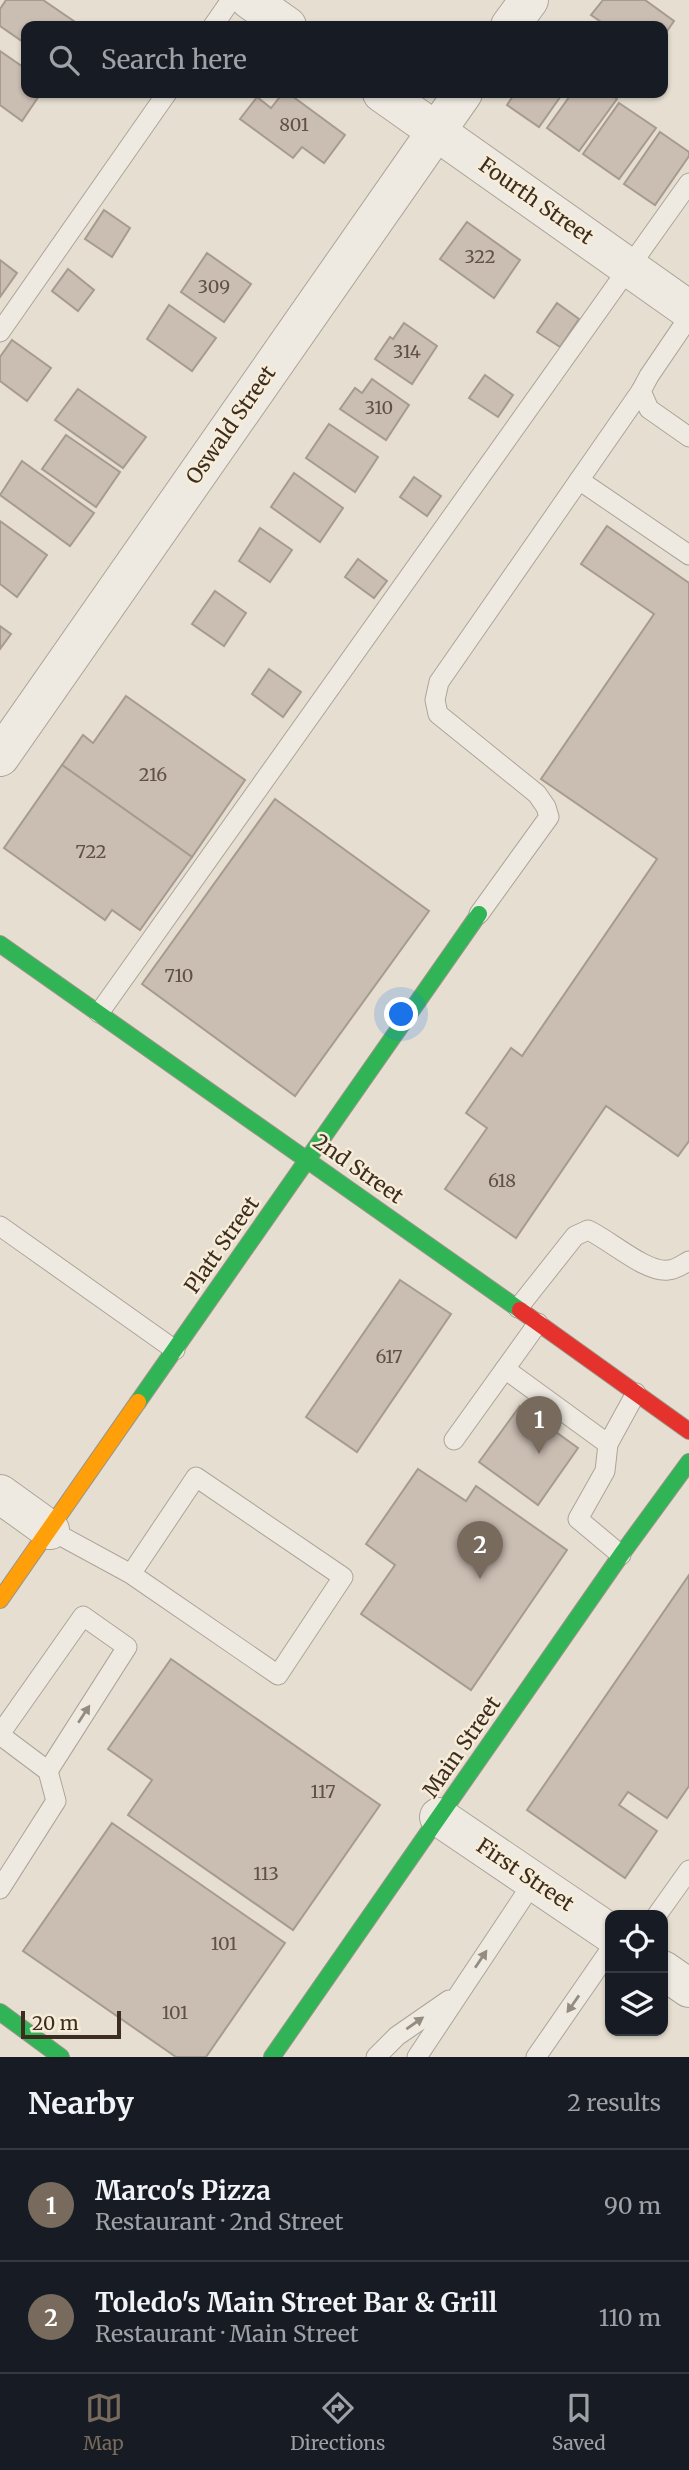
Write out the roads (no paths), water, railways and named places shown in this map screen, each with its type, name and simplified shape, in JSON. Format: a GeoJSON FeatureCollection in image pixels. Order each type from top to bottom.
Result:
{"type":"FeatureCollection","features":[{"type":"Feature","properties":{"kind":"street"},"geometry":{"type":"LineString","coordinates":[[250,0],[281,21]]}},
{"type":"Feature","properties":{"kind":"street"},"geometry":{"type":"LineString","coordinates":[[513,21],[528,0]]}},
{"type":"Feature","properties":{"kind":"street","name":"Fourth Street"},"geometry":{"type":"LineString","coordinates":[[389,98],[689,310]]}},
{"type":"Feature","properties":{"kind":"street","name":"Oswald Street"},"geometry":{"type":"LineString","coordinates":[[0,757],[459,98]]}},
{"type":"Feature","properties":{"kind":"street","name":"Platt Street"},"geometry":{"type":"LineString","coordinates":[[0,1600],[479,914]]}},
{"type":"Feature","properties":{"kind":"street","name":"2nd Street"},"geometry":{"type":"LineString","coordinates":[[0,944],[308,1159],[689,1431]]}},
{"type":"Feature","properties":{"kind":"street","name":"Main Street"},"geometry":{"type":"LineString","coordinates":[[272,2057],[621,1555],[689,1462]]}},
{"type":"Feature","properties":{"kind":"street"},"geometry":{"type":"LineString","coordinates":[[0,1494],[50,1530]]}},
{"type":"Feature","properties":{"kind":"street","name":"First Street"},"geometry":{"type":"LineString","coordinates":[[439,1817],[605,1931]]}},
{"type":"Feature","properties":{"kind":"street"},"geometry":{"type":"LineString","coordinates":[[667,1973],[689,1988]]}},
{"type":"Feature","properties":{"kind":"street"},"geometry":{"type":"LineString","coordinates":[[0,2012],[61,2057]]}},
{"type":"Feature","properties":{"kind":"lane"},"geometry":{"type":"LineString","coordinates":[[216,21],[231,0]]}},
{"type":"Feature","properties":{"kind":"lane"},"geometry":{"type":"LineString","coordinates":[[0,332],[164,98]]}},
{"type":"Feature","properties":{"kind":"lane"},"geometry":{"type":"LineString","coordinates":[[99,1013],[689,183]]}},
{"type":"Feature","properties":{"kind":"lane"},"geometry":{"type":"LineString","coordinates":[[479,914],[549,817],[537,794],[438,714],[435,700],[439,682],[641,391],[689,317]]}},
{"type":"Feature","properties":{"kind":"lane"},"geometry":{"type":"LineString","coordinates":[[641,391],[649,409],[689,437]]}},
{"type":"Feature","properties":{"kind":"lane"},"geometry":{"type":"LineString","coordinates":[[579,480],[689,555]]}},
{"type":"Feature","properties":{"kind":"lane"},"geometry":{"type":"LineString","coordinates":[[0,1226],[175,1350]]}},
{"type":"Feature","properties":{"kind":"lane"},"geometry":{"type":"LineString","coordinates":[[518,1308],[575,1236],[589,1230],[606,1238],[648,1267],[669,1270],[689,1261]]}},
{"type":"Feature","properties":{"kind":"lane"},"geometry":{"type":"LineString","coordinates":[[454,1440],[538,1323]]}},
{"type":"Feature","properties":{"kind":"lane"},"geometry":{"type":"LineString","coordinates":[[505,1369],[608,1444]]}},
{"type":"Feature","properties":{"kind":"lane"},"geometry":{"type":"LineString","coordinates":[[621,1555],[578,1519],[605,1471],[608,1444],[636,1393]]}},
{"type":"Feature","properties":{"kind":"lane"},"geometry":{"type":"LineString","coordinates":[[50,1530],[131,1574],[278,1675],[343,1577],[196,1477],[131,1574]]}},
{"type":"Feature","properties":{"kind":"lane"},"geometry":{"type":"LineString","coordinates":[[0,1889],[56,1801],[48,1771],[0,1735],[83,1616],[127,1647],[48,1771]]}},
{"type":"Feature","properties":{"kind":"lane"},"geometry":{"type":"LineString","coordinates":[[661,1910],[689,1870]]}},
{"type":"Feature","properties":{"kind":"lane"},"geometry":{"type":"LineString","coordinates":[[417,2057],[534,1881]]}},
{"type":"Feature","properties":{"kind":"lane"},"geometry":{"type":"LineString","coordinates":[[536,2057],[605,1958]]}},
{"type":"Feature","properties":{"kind":"lane"},"geometry":{"type":"LineString","coordinates":[[376,2057],[397,2036],[458,1993]]}},
{"type":"Feature","properties":{"kind":"place","name":"Marco's Pizza"},"geometry":{"type":"Point","coordinates":[539,1454]}},
{"type":"Feature","properties":{"kind":"place","name":"Toledo's Main Street Bar & Grill"},"geometry":{"type":"Point","coordinates":[480,1579]}}]}
